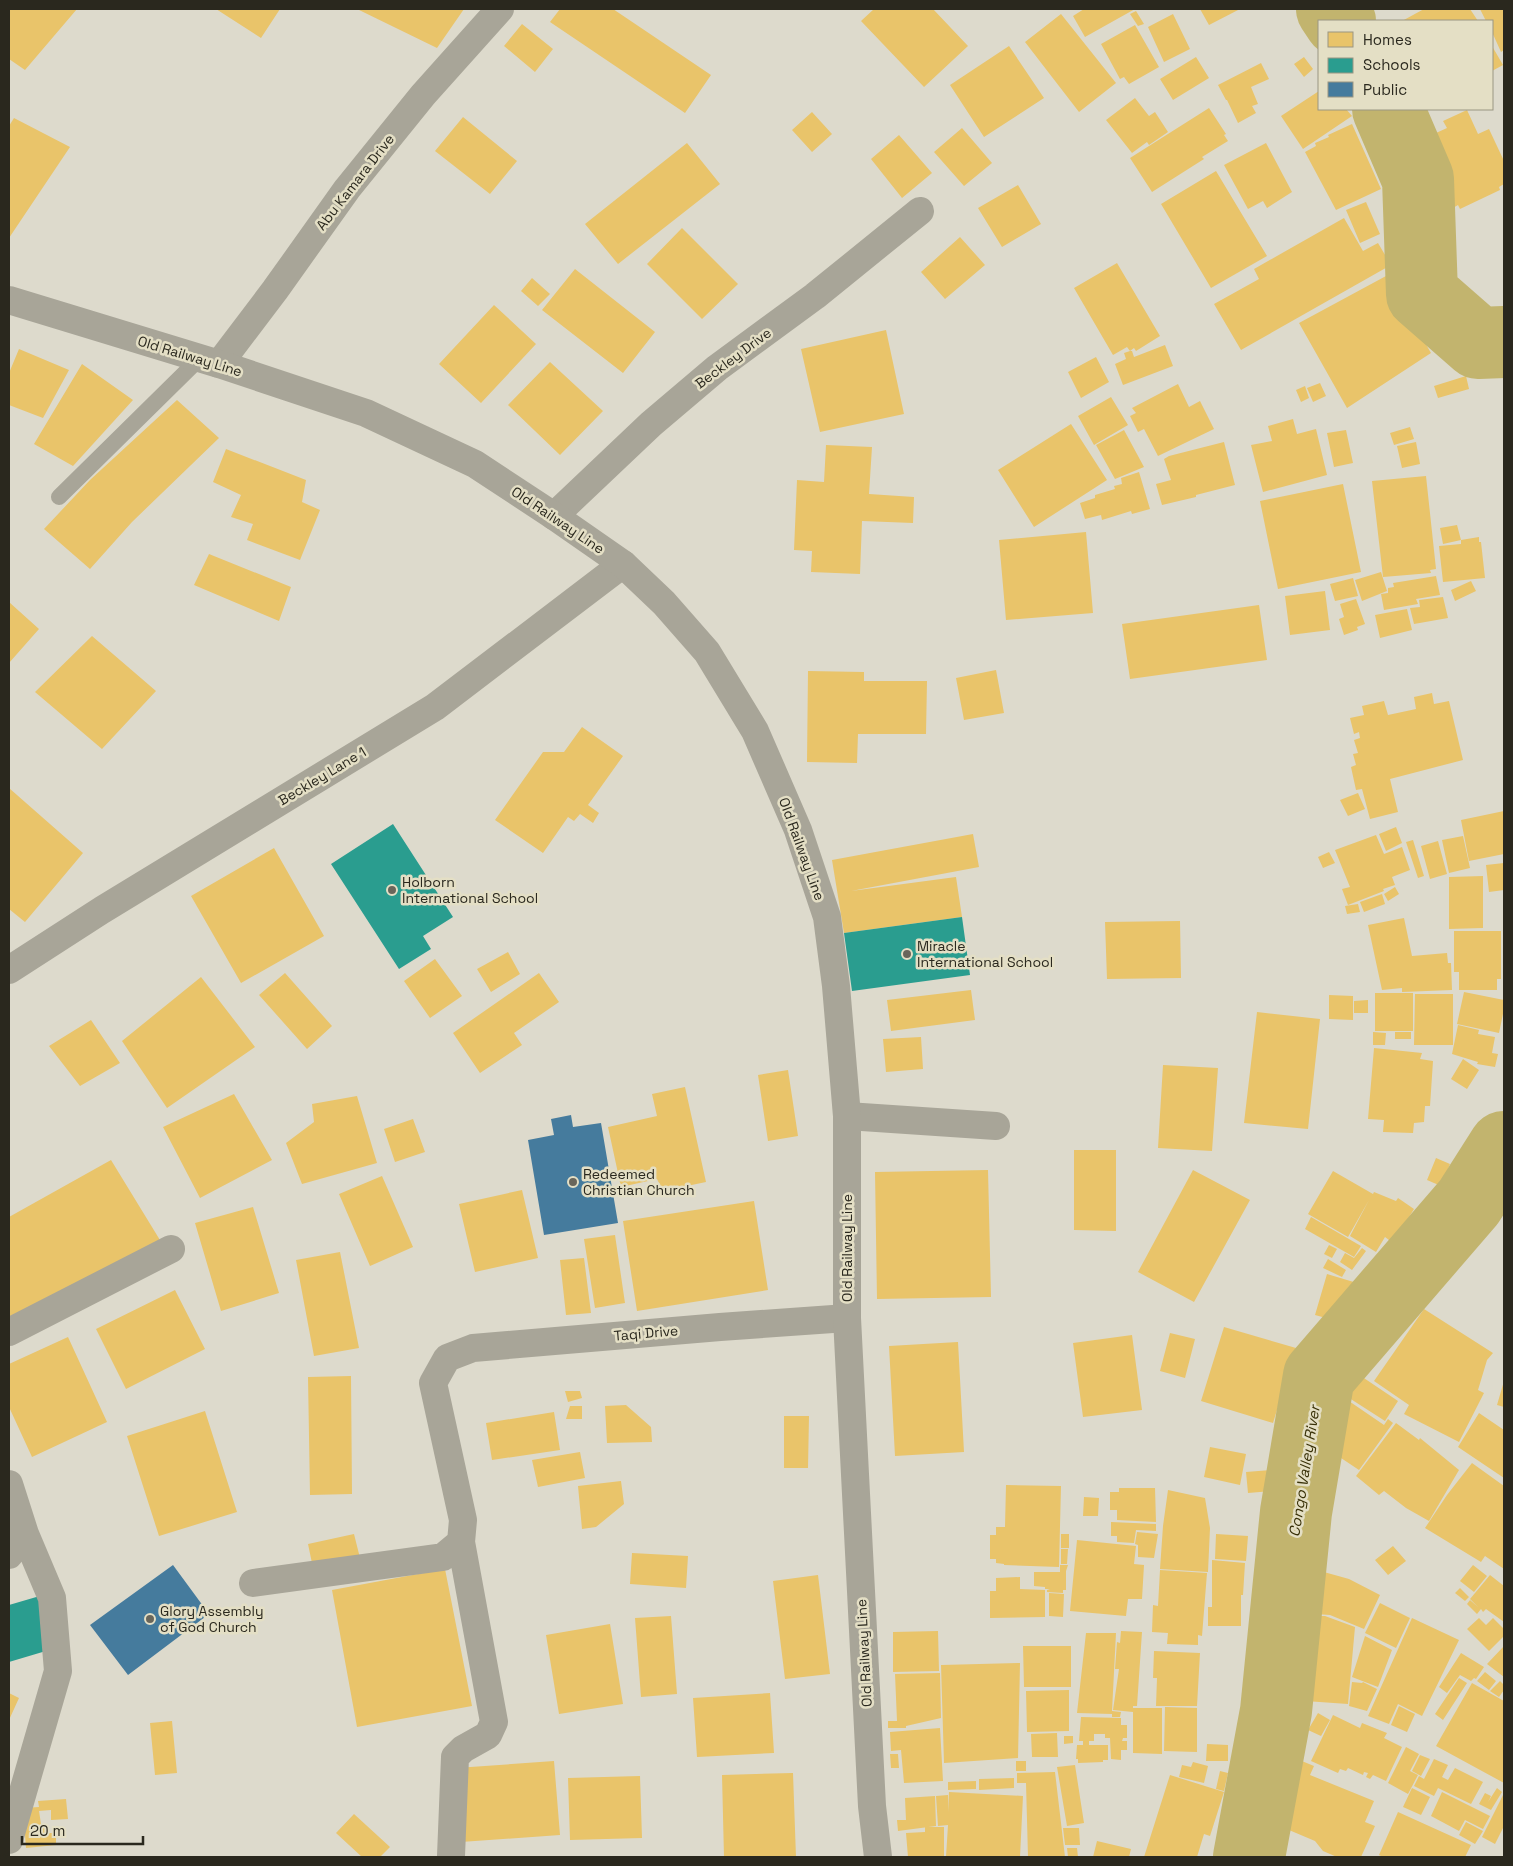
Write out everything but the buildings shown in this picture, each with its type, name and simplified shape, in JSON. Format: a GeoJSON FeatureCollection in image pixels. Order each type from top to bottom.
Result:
{"type":"FeatureCollection","features":[{"type":"Feature","properties":{"kind":"street","name":"Abu Kamara Drive"},"geometry":{"type":"LineString","coordinates":[[209,361],[275,290],[347,189],[423,95],[500,9]]}},
{"type":"Feature","properties":{"kind":"street","name":"Beckley Drive"},"geometry":{"type":"LineString","coordinates":[[554,516],[651,424],[717,368],[815,296],[920,211]]}},
{"type":"Feature","properties":{"kind":"street","name":"Old Railway Line"},"geometry":{"type":"LineString","coordinates":[[11,304],[209,361],[366,413],[475,464],[623,564],[664,603],[707,652],[755,731],[798,830],[827,917],[836,986],[847,1116],[847,1318],[872,1806],[878,1857]]}},
{"type":"Feature","properties":{"kind":"street","name":"Beckley Lane 1"},"geometry":{"type":"LineString","coordinates":[[9,970],[102,910],[435,707],[623,564]]}},
{"type":"Feature","properties":{"kind":"street"},"geometry":{"type":"LineString","coordinates":[[847,1116],[996,1126]]}},
{"type":"Feature","properties":{"kind":"street"},"geometry":{"type":"LineString","coordinates":[[9,1332],[171,1250]]}},
{"type":"Feature","properties":{"kind":"street","name":"Taqi Drive"},"geometry":{"type":"LineString","coordinates":[[461,1542],[464,1520],[433,1383],[447,1358],[474,1348],[847,1318]]}},
{"type":"Feature","properties":{"kind":"street"},"geometry":{"type":"LineString","coordinates":[[9,1484],[25,1534],[52,1598],[58,1671],[9,1840]]}},
{"type":"Feature","properties":{"kind":"street"},"geometry":{"type":"LineString","coordinates":[[9,1555],[25,1534]]}},
{"type":"Feature","properties":{"kind":"street"},"geometry":{"type":"LineString","coordinates":[[253,1583],[443,1557],[461,1542],[494,1722],[488,1735],[463,1749],[455,1757],[451,1856]]}},
{"type":"Feature","properties":{"kind":"lane"},"geometry":{"type":"LineString","coordinates":[[59,496],[209,361]]}},
{"type":"Feature","properties":{"kind":"waterway","name":"Congo Valley River"},"geometry":{"type":"LineString","coordinates":[[1332,9],[1339,20]]}},
{"type":"Feature","properties":{"kind":"waterway","name":"Congo Valley River"},"geometry":{"type":"LineString","coordinates":[[1388,110],[1418,179],[1422,294],[1478,343],[1504,342]]}},
{"type":"Feature","properties":{"kind":"waterway","name":"Congo Valley River"},"geometry":{"type":"LineString","coordinates":[[1249,1857],[1276,1711],[1296,1512],[1319,1376],[1469,1202],[1504,1147]]}},
{"type":"Feature","properties":{"kind":"place","name":"Holborn International School"},"geometry":{"type":"Point","coordinates":[392,890]}},
{"type":"Feature","properties":{"kind":"place","name":"Miracle International School"},"geometry":{"type":"Point","coordinates":[907,954]}},
{"type":"Feature","properties":{"kind":"place","name":"Redeemed Christian Church"},"geometry":{"type":"Point","coordinates":[573,1182]}},
{"type":"Feature","properties":{"kind":"place","name":"Glory Assembly of God Church"},"geometry":{"type":"Point","coordinates":[150,1619]}}]}
